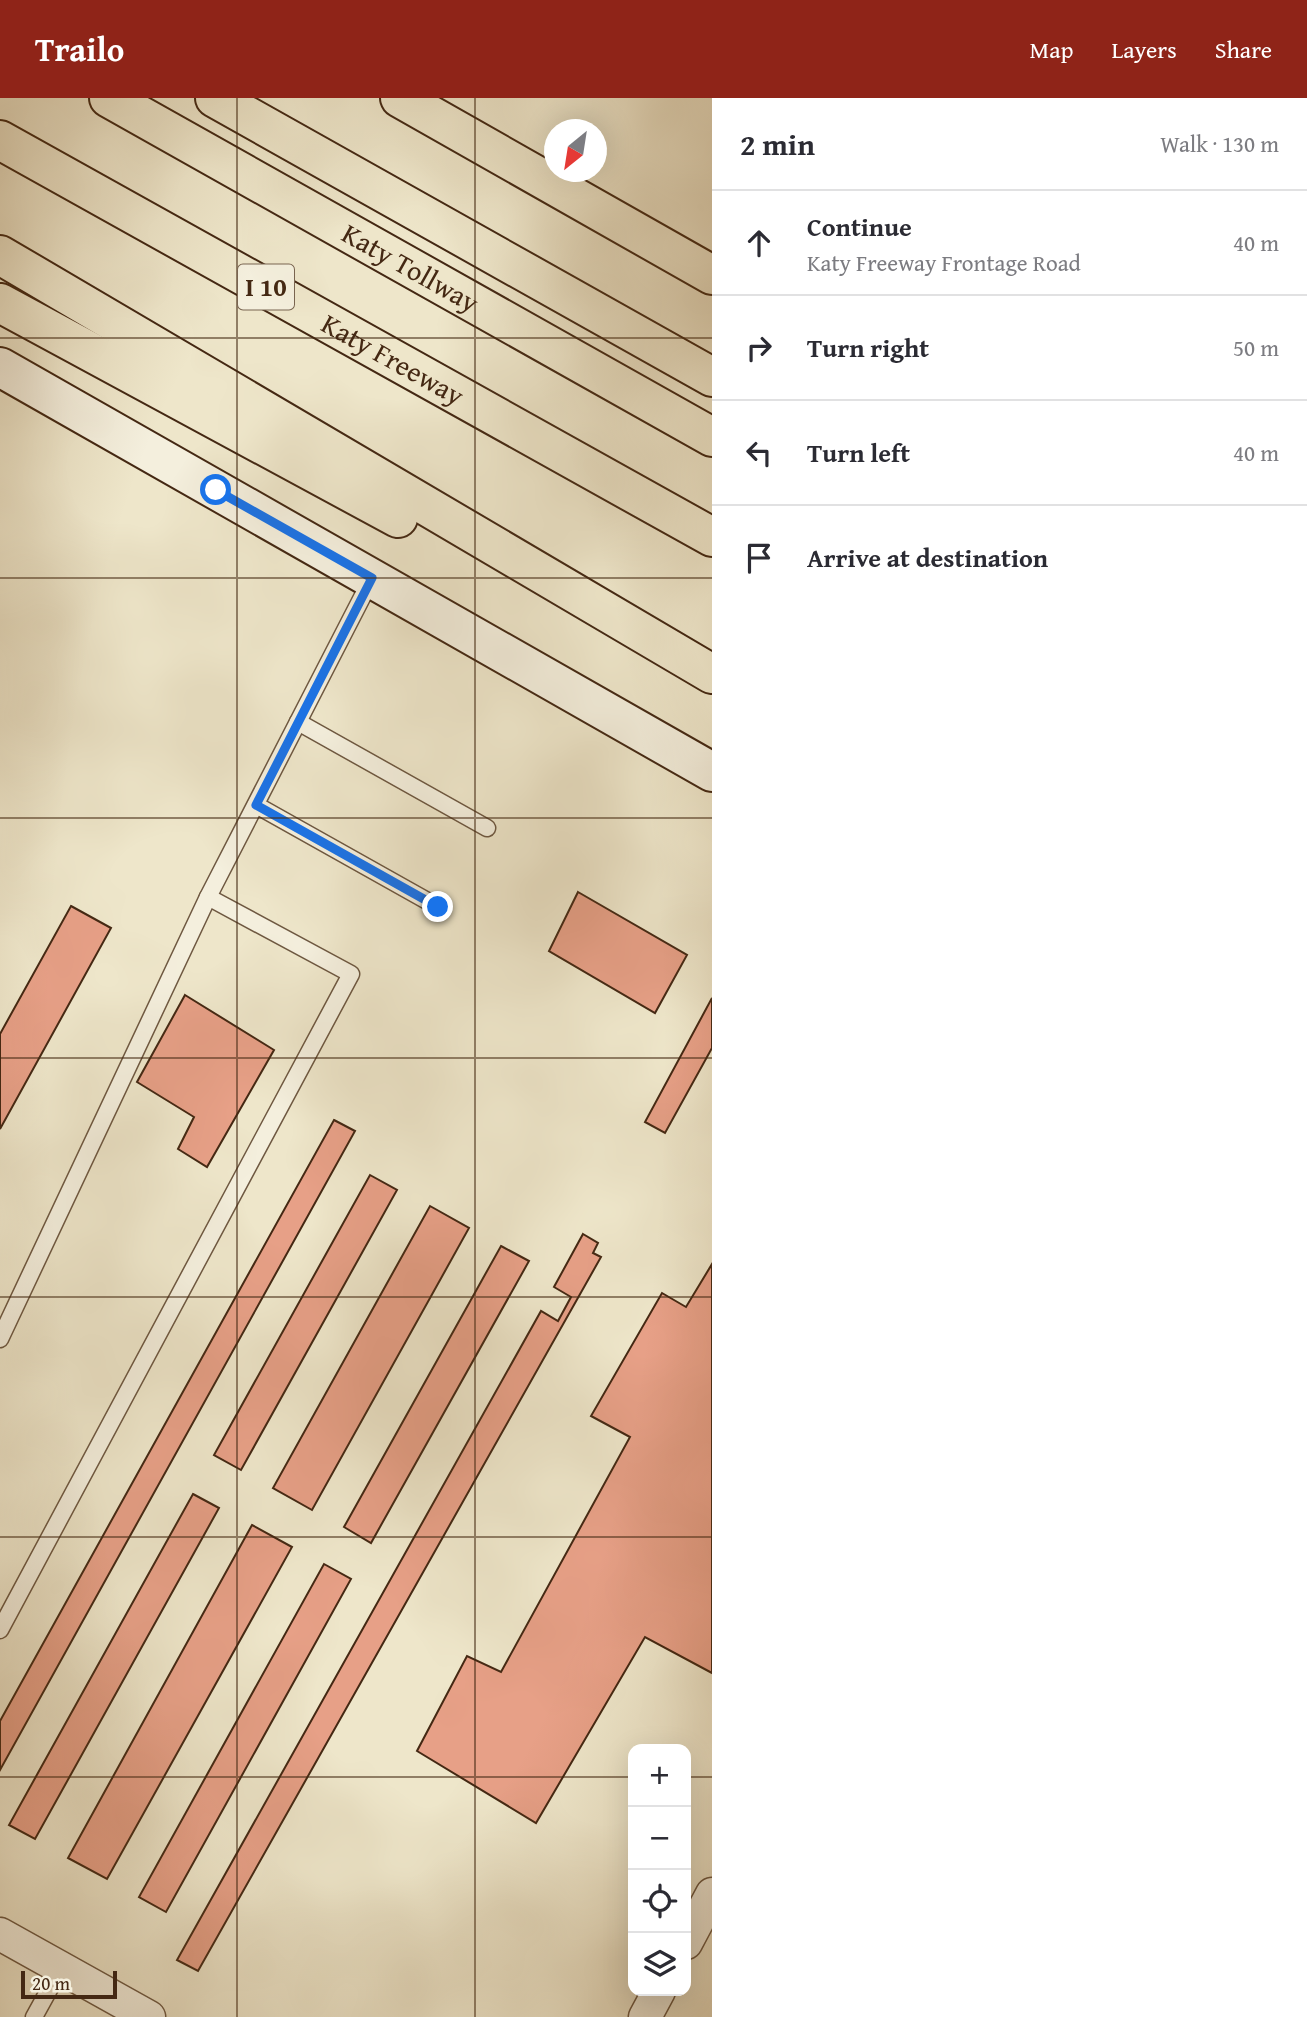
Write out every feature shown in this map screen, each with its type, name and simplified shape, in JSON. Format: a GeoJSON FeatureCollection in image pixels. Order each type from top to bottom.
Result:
{"type":"FeatureCollection","features":[{"type":"Feature","properties":{"kind":"highway","name":"Katy Tollway"},"geometry":{"type":"LineString","coordinates":[[109,98],[712,437]]}},
{"type":"Feature","properties":{"kind":"highway","name":"Katy Tollway"},"geometry":{"type":"LineString","coordinates":[[215,98],[712,377]]}},
{"type":"Feature","properties":{"kind":"highway"},"geometry":{"type":"LineString","coordinates":[[400,98],[712,275]]}},
{"type":"Feature","properties":{"kind":"highway","name":"Katy Freeway"},"geometry":{"type":"LineString","coordinates":[[0,140],[712,537]]}},
{"type":"Feature","properties":{"kind":"highway"},"geometry":{"type":"LineString","coordinates":[[0,255],[712,674]]}},
{"type":"Feature","properties":{"kind":"highway"},"geometry":{"type":"LineString","coordinates":[[0,303],[712,688]]}},
{"type":"Feature","properties":{"kind":"highway"},"geometry":{"type":"LineString","coordinates":[[531,435],[712,561]]}},
{"type":"Feature","properties":{"kind":"main road"},"geometry":{"type":"LineString","coordinates":[[0,367],[712,772]]}},
{"type":"Feature","properties":{"kind":"street"},"geometry":{"type":"LineString","coordinates":[[691,1934],[712,1894]]}},
{"type":"Feature","properties":{"kind":"street"},"geometry":{"type":"LineString","coordinates":[[0,1934],[149,2017]]}},
{"type":"Feature","properties":{"kind":"street"},"geometry":{"type":"LineString","coordinates":[[645,2017],[656,1996]]}},
{"type":"Feature","properties":{"kind":"lane"},"geometry":{"type":"LineString","coordinates":[[0,1339],[208,897],[372,578]]}},
{"type":"Feature","properties":{"kind":"lane"},"geometry":{"type":"LineString","coordinates":[[298,722],[487,828]]}},
{"type":"Feature","properties":{"kind":"lane"},"geometry":{"type":"LineString","coordinates":[[256,805],[438,907]]}},
{"type":"Feature","properties":{"kind":"lane"},"geometry":{"type":"LineString","coordinates":[[0,1630],[351,974],[208,897]]}},
{"type":"Feature","properties":{"kind":"lane"},"geometry":{"type":"LineString","coordinates":[[34,2017],[61,1968]]}},
{"type":"Feature","properties":{"kind":"building"},"geometry":{"type":"Polygon","coordinates":[[[578,892],[687,955],[655,1013],[549,951],[578,892]]]}},
{"type":"Feature","properties":{"kind":"building"},"geometry":{"type":"Polygon","coordinates":[[[71,906],[111,928],[0,1129],[0,1034],[71,906]]]}},
{"type":"Feature","properties":{"kind":"building"},"geometry":{"type":"Polygon","coordinates":[[[185,995],[274,1050],[207,1167],[178,1149],[194,1117],[137,1082],[185,995]]]}},
{"type":"Feature","properties":{"kind":"building"},"geometry":{"type":"Polygon","coordinates":[[[712,998],[712,1048],[665,1133],[645,1122],[712,998]]]}},
{"type":"Feature","properties":{"kind":"building"},"geometry":{"type":"Polygon","coordinates":[[[334,1120],[355,1131],[0,1770],[0,1721],[334,1120]]]}},
{"type":"Feature","properties":{"kind":"building"},"geometry":{"type":"Polygon","coordinates":[[[370,1175],[397,1190],[241,1470],[214,1455],[370,1175]]]}},
{"type":"Feature","properties":{"kind":"building"},"geometry":{"type":"Polygon","coordinates":[[[430,1206],[469,1228],[312,1510],[273,1488],[430,1206]]]}},
{"type":"Feature","properties":{"kind":"building"},"geometry":{"type":"Polygon","coordinates":[[[583,1234],[598,1243],[593,1253],[601,1257],[198,1971],[177,1960],[541,1311],[558,1321],[571,1297],[554,1287],[583,1234]]]}},
{"type":"Feature","properties":{"kind":"building"},"geometry":{"type":"Polygon","coordinates":[[[501,1246],[529,1261],[371,1543],[344,1527],[501,1246]]]}},
{"type":"Feature","properties":{"kind":"building"},"geometry":{"type":"Polygon","coordinates":[[[712,1264],[712,1673],[645,1637],[536,1823],[417,1751],[467,1656],[501,1672],[630,1437],[591,1416],[662,1293],[686,1307],[712,1264]]]}},
{"type":"Feature","properties":{"kind":"building"},"geometry":{"type":"Polygon","coordinates":[[[193,1494],[219,1508],[35,1839],[9,1825],[193,1494]]]}},
{"type":"Feature","properties":{"kind":"building"},"geometry":{"type":"Polygon","coordinates":[[[252,1525],[292,1547],[107,1879],[68,1858],[252,1525]]]}},
{"type":"Feature","properties":{"kind":"building"},"geometry":{"type":"Polygon","coordinates":[[[324,1564],[351,1579],[166,1912],[139,1897],[324,1564]]]}},
{"type":"Feature","properties":{"kind":"route"},"geometry":{"type":"LineString","coordinates":[[216,490],[372,578],[256,805],[438,907]]}}]}
